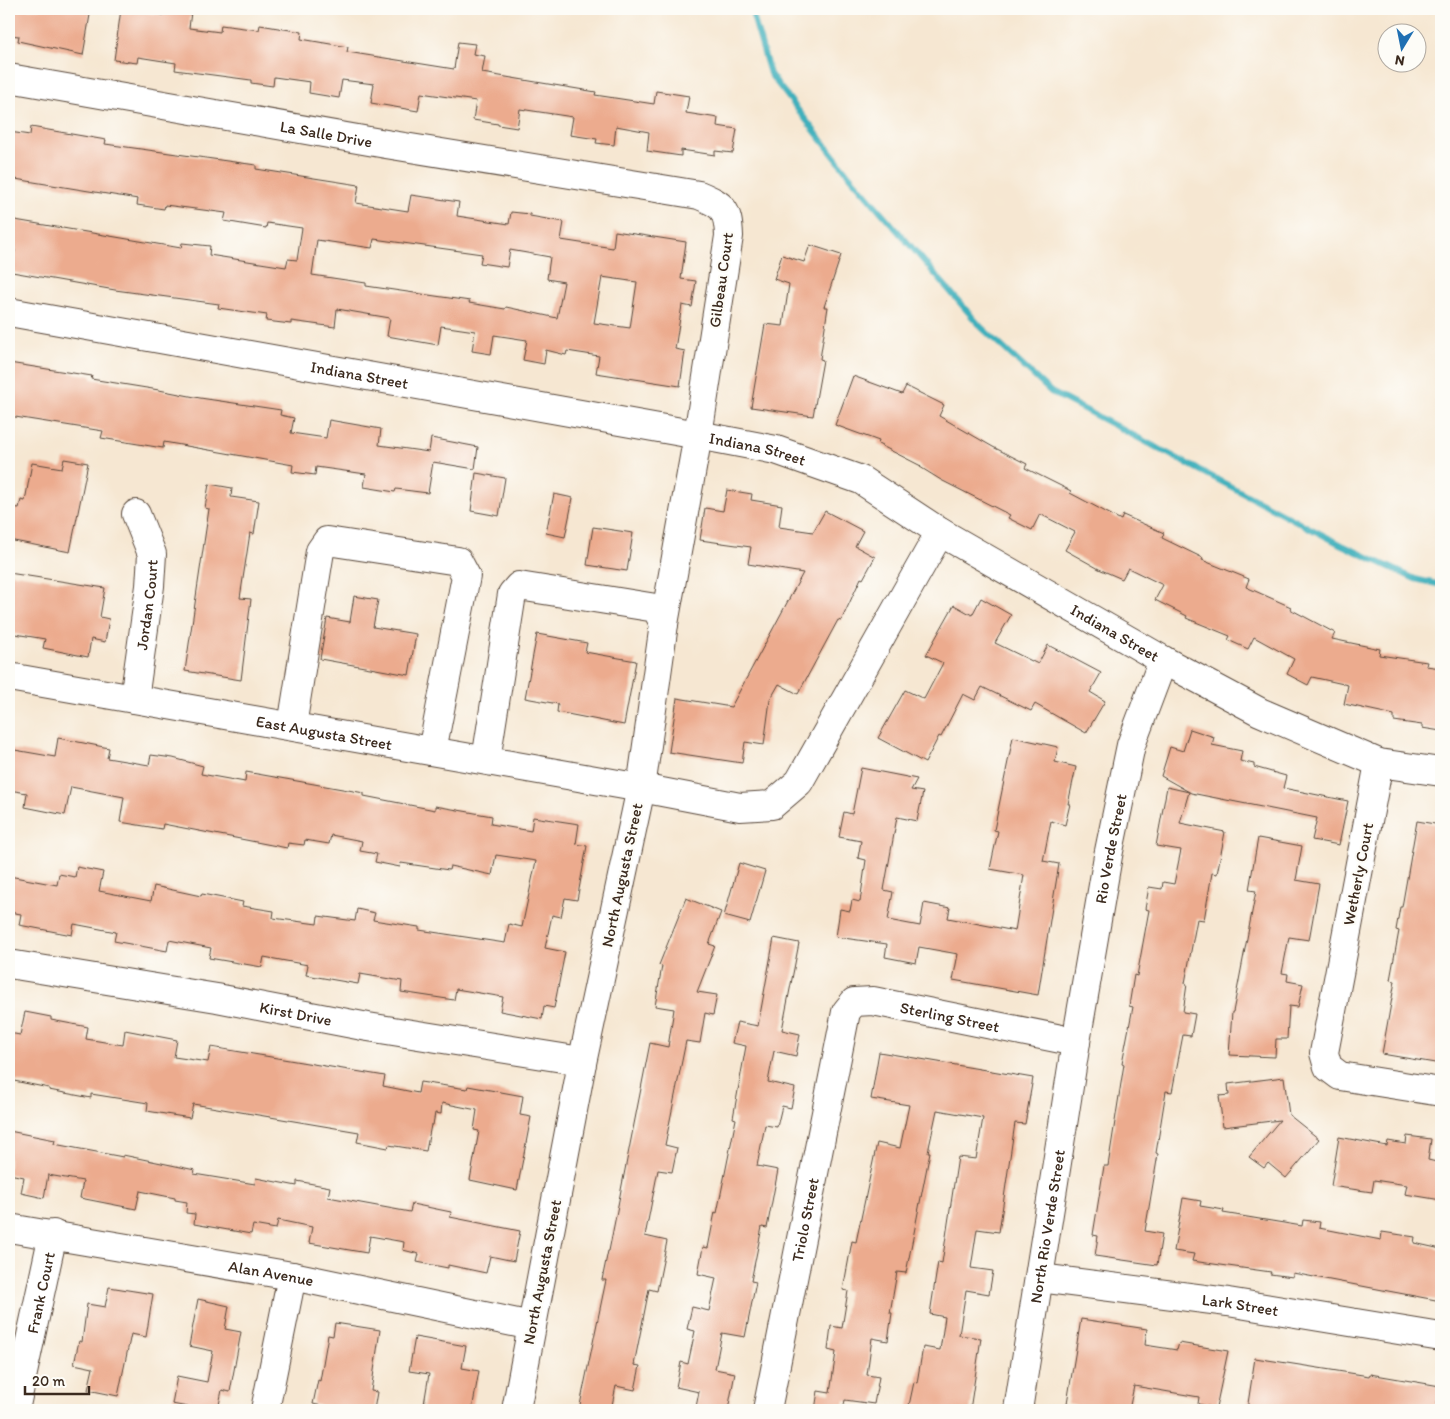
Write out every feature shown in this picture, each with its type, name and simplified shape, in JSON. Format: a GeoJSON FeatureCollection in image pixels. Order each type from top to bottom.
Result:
{"type":"FeatureCollection","features":[{"type":"Feature","properties":{"kind":"street","name":"La Salle Drive"},"geometry":{"type":"LineString","coordinates":[[9,78],[645,186]]}},
{"type":"Feature","properties":{"kind":"street","name":"Gilbeau Court"},"geometry":{"type":"LineString","coordinates":[[641,788],[664,624],[698,435],[729,236],[728,219],[717,203],[699,195],[645,186]]}},
{"type":"Feature","properties":{"kind":"street","name":"Indiana Street"},"geometry":{"type":"LineString","coordinates":[[9,312],[776,450],[861,480],[940,532],[1163,660],[1260,712],[1379,763],[1441,772]]}},
{"type":"Feature","properties":{"kind":"street","name":"Jordan Court"},"geometry":{"type":"LineString","coordinates":[[134,699],[150,586],[152,554],[136,514]]}},
{"type":"Feature","properties":{"kind":"street","name":"North Augusta Street"},"geometry":{"type":"LineString","coordinates":[[516,1410],[582,1063],[641,788],[740,807],[772,805],[779,800],[799,782],[940,532]]}},
{"type":"Feature","properties":{"kind":"street"},"geometry":{"type":"LineString","coordinates":[[292,726],[320,552],[327,541],[458,562],[466,576],[432,751]]}},
{"type":"Feature","properties":{"kind":"street"},"geometry":{"type":"LineString","coordinates":[[486,760],[512,594],[519,586],[656,608],[664,624]]}},
{"type":"Feature","properties":{"kind":"street","name":"Rio Verde Street"},"geometry":{"type":"LineString","coordinates":[[1076,1042],[1108,856],[1131,745],[1163,660]]}},
{"type":"Feature","properties":{"kind":"street","name":"East Augusta Street"},"geometry":{"type":"LineString","coordinates":[[9,677],[641,788]]}},
{"type":"Feature","properties":{"kind":"street","name":"Wetherly Court"},"geometry":{"type":"LineString","coordinates":[[1379,763],[1324,1053],[1328,1067],[1340,1076],[1441,1092]]}},
{"type":"Feature","properties":{"kind":"street","name":"Kirst Drive"},"geometry":{"type":"LineString","coordinates":[[9,964],[217,998],[368,1027],[575,1060],[582,1063]]}},
{"type":"Feature","properties":{"kind":"street","name":"Sterling Street"},"geometry":{"type":"LineString","coordinates":[[842,1029],[846,1012],[854,1002],[872,1001],[1076,1042]]}},
{"type":"Feature","properties":{"kind":"street","name":"Triolo Street"},"geometry":{"type":"LineString","coordinates":[[767,1410],[842,1029]]}},
{"type":"Feature","properties":{"kind":"street","name":"North Rio Verde Street"},"geometry":{"type":"LineString","coordinates":[[1018,1410],[1076,1042]]}},
{"type":"Feature","properties":{"kind":"street","name":"Alan Avenue"},"geometry":{"type":"LineString","coordinates":[[9,1228],[292,1276],[532,1326]]}},
{"type":"Feature","properties":{"kind":"street","name":"Frank Court"},"geometry":{"type":"LineString","coordinates":[[15,1410],[53,1234]]}},
{"type":"Feature","properties":{"kind":"street"},"geometry":{"type":"LineString","coordinates":[[265,1410],[292,1276]]}},
{"type":"Feature","properties":{"kind":"street","name":"Lark Street"},"geometry":{"type":"LineString","coordinates":[[1040,1278],[1228,1302],[1441,1337]]}},
{"type":"Feature","properties":{"kind":"building"},"geometry":{"type":"Polygon","coordinates":[[[9,9],[91,9],[83,55],[18,41],[19,36],[9,35],[9,9]]]}},
{"type":"Feature","properties":{"kind":"building"},"geometry":{"type":"Polygon","coordinates":[[[121,9],[163,15],[164,9],[191,12],[189,28],[220,32],[221,25],[259,30],[260,25],[302,32],[301,39],[348,47],[347,52],[454,69],[458,42],[475,44],[473,54],[485,56],[482,73],[596,92],[595,95],[654,104],[656,91],[689,96],[686,113],[718,118],[717,126],[737,129],[733,153],[715,151],[715,155],[681,150],[681,156],[647,151],[649,132],[616,126],[614,145],[596,143],[597,139],[570,135],[573,117],[520,109],[517,128],[498,125],[473,120],[476,101],[421,93],[418,111],[371,103],[374,84],[342,80],[339,98],[309,93],[310,82],[274,77],[273,86],[251,83],[251,80],[175,70],[176,63],[138,57],[137,63],[114,60],[121,9]]]}},
{"type":"Feature","properties":{"kind":"building"},"geometry":{"type":"Polygon","coordinates":[[[31,127],[106,140],[105,144],[256,165],[256,169],[359,185],[356,203],[408,211],[411,195],[459,202],[457,216],[509,224],[511,212],[530,214],[530,216],[564,222],[561,240],[613,248],[615,231],[686,242],[681,279],[696,281],[692,307],[682,305],[675,349],[685,351],[680,386],[596,373],[599,356],[567,351],[566,355],[546,350],[544,364],[523,360],[527,340],[494,335],[491,354],[472,351],[475,331],[441,326],[438,345],[387,336],[390,318],[337,309],[335,327],[291,321],[291,324],[266,321],[267,315],[218,308],[219,304],[115,290],[12,272],[15,250],[9,249],[9,219],[181,248],[182,243],[210,246],[209,255],[286,267],[288,259],[297,260],[302,228],[267,223],[266,228],[224,221],[226,213],[165,205],[164,209],[137,205],[138,199],[9,178],[9,132],[30,135],[31,127]],[[374,239],[372,248],[317,240],[312,275],[366,283],[366,286],[470,301],[469,303],[505,309],[506,307],[557,318],[564,282],[547,279],[550,257],[510,250],[507,267],[480,263],[482,254],[374,239]],[[602,277],[594,323],[630,328],[637,282],[602,277]]]}},
{"type":"Feature","properties":{"kind":"building"},"geometry":{"type":"Polygon","coordinates":[[[810,245],[841,255],[824,307],[828,307],[820,359],[823,360],[813,416],[751,407],[765,324],[783,326],[789,284],[774,279],[782,255],[804,262],[810,245]]]}},
{"type":"Feature","properties":{"kind":"building"},"geometry":{"type":"Polygon","coordinates":[[[9,363],[92,376],[91,379],[200,398],[281,410],[280,415],[294,418],[291,433],[326,438],[329,420],[381,429],[379,445],[429,452],[431,438],[478,447],[475,469],[433,462],[428,493],[396,489],[395,492],[364,487],[366,474],[316,467],[315,475],[292,472],[293,465],[164,442],[163,448],[101,438],[103,431],[9,416],[9,363]]]}},
{"type":"Feature","properties":{"kind":"building"},"geometry":{"type":"Polygon","coordinates":[[[853,376],[902,394],[906,386],[944,405],[939,416],[1027,464],[1025,468],[1071,491],[1070,493],[1121,520],[1123,515],[1164,533],[1162,538],[1203,558],[1202,560],[1249,579],[1246,587],[1291,607],[1290,609],[1335,633],[1332,639],[1380,649],[1379,655],[1427,662],[1426,666],[1441,668],[1441,731],[1422,728],[1422,725],[1394,721],[1394,715],[1344,704],[1348,685],[1312,677],[1308,685],[1287,674],[1294,659],[1254,637],[1248,649],[1228,640],[1230,636],[1186,618],[1187,616],[1155,600],[1163,585],[1128,568],[1122,579],[1099,569],[1065,550],[1075,532],[1040,514],[1032,530],[1008,518],[1010,515],[941,480],[921,466],[878,444],[879,441],[835,425],[853,376]]]}},
{"type":"Feature","properties":{"kind":"building"},"geometry":{"type":"Polygon","coordinates":[[[64,459],[88,463],[70,552],[9,540],[10,507],[19,508],[21,500],[25,501],[32,463],[62,468],[64,459]]]}},
{"type":"Feature","properties":{"kind":"building"},"geometry":{"type":"Polygon","coordinates":[[[476,473],[505,478],[499,516],[471,511],[476,473]]]}},
{"type":"Feature","properties":{"kind":"building"},"geometry":{"type":"Polygon","coordinates":[[[209,484],[232,488],[231,497],[259,501],[254,534],[250,533],[240,598],[251,599],[241,680],[185,671],[209,509],[205,508],[209,484]]]}},
{"type":"Feature","properties":{"kind":"building"},"geometry":{"type":"Polygon","coordinates":[[[727,490],[752,494],[751,500],[782,505],[779,527],[813,532],[825,511],[863,531],[855,546],[875,557],[863,579],[861,578],[841,621],[838,620],[798,694],[779,684],[770,700],[764,745],[745,742],[742,763],[669,752],[677,698],[731,707],[803,573],[748,564],[751,547],[700,540],[705,508],[723,511],[727,490]]]}},
{"type":"Feature","properties":{"kind":"building"},"geometry":{"type":"Polygon","coordinates":[[[554,494],[573,498],[565,537],[546,533],[554,494]]]}},
{"type":"Feature","properties":{"kind":"building"},"geometry":{"type":"Polygon","coordinates":[[[593,527],[633,533],[627,571],[587,565],[593,527]]]}},
{"type":"Feature","properties":{"kind":"building"},"geometry":{"type":"Polygon","coordinates":[[[9,573],[105,588],[100,617],[109,619],[105,642],[91,639],[88,657],[43,648],[45,639],[9,633],[9,573]]]}},
{"type":"Feature","properties":{"kind":"building"},"geometry":{"type":"Polygon","coordinates":[[[354,596],[378,600],[373,627],[416,634],[409,675],[320,659],[327,618],[350,622],[354,596]]]}},
{"type":"Feature","properties":{"kind":"building"},"geometry":{"type":"Polygon","coordinates":[[[981,598],[1011,615],[995,643],[1038,664],[1048,645],[1101,673],[1090,692],[1105,701],[1086,733],[1035,704],[1031,711],[982,687],[975,700],[963,694],[925,763],[878,738],[905,690],[924,699],[943,663],[926,655],[954,605],[972,615],[981,598]]]}},
{"type":"Feature","properties":{"kind":"building"},"geometry":{"type":"Polygon","coordinates":[[[537,634],[587,643],[585,652],[636,661],[624,725],[557,712],[558,704],[525,698],[537,634]]]}},
{"type":"Feature","properties":{"kind":"building"},"geometry":{"type":"Polygon","coordinates":[[[1190,729],[1214,737],[1212,745],[1242,751],[1240,761],[1286,776],[1283,788],[1348,801],[1339,845],[1312,840],[1317,818],[1191,793],[1161,776],[1170,747],[1183,751],[1190,729]]]}},
{"type":"Feature","properties":{"kind":"building"},"geometry":{"type":"Polygon","coordinates":[[[1013,737],[1058,747],[1055,762],[1076,767],[1065,825],[1051,821],[1043,861],[1059,864],[1038,995],[953,980],[958,954],[919,947],[916,963],[885,957],[887,944],[836,937],[840,909],[850,911],[852,900],[860,902],[866,860],[858,858],[861,841],[839,837],[844,812],[852,814],[861,768],[917,779],[911,790],[923,792],[917,821],[897,817],[884,890],[893,892],[888,920],[920,926],[924,903],[950,908],[948,918],[1015,931],[1024,875],[990,869],[998,831],[994,830],[1013,737]]]}},
{"type":"Feature","properties":{"kind":"building"},"geometry":{"type":"Polygon","coordinates":[[[58,738],[109,748],[107,758],[149,765],[151,755],[173,758],[203,766],[201,774],[245,782],[246,772],[364,793],[364,796],[435,810],[435,806],[492,816],[491,824],[531,831],[533,817],[579,824],[576,844],[587,846],[577,900],[565,898],[561,917],[552,915],[545,948],[565,952],[554,1008],[544,1006],[542,1019],[500,1011],[503,997],[456,989],[454,1000],[401,992],[402,981],[360,974],[358,984],[306,975],[308,965],[264,957],[262,967],[209,958],[211,948],[169,940],[167,951],[114,941],[116,932],[74,924],[72,935],[19,925],[21,914],[9,912],[9,876],[57,885],[59,874],[75,877],[77,867],[103,872],[99,891],[151,901],[154,886],[201,896],[202,894],[243,902],[242,906],[274,911],[273,918],[317,924],[318,916],[355,921],[357,909],[375,913],[373,920],[419,927],[419,930],[505,943],[509,924],[522,927],[536,861],[496,855],[492,875],[450,866],[449,870],[401,863],[400,867],[375,862],[377,854],[360,851],[362,841],[331,835],[329,844],[305,840],[304,845],[288,843],[287,848],[163,824],[162,829],[120,822],[124,797],[71,787],[65,815],[25,807],[27,793],[9,790],[9,749],[55,757],[58,738]]]}},
{"type":"Feature","properties":{"kind":"building"},"geometry":{"type":"Polygon","coordinates":[[[1167,787],[1189,792],[1180,823],[1225,832],[1217,874],[1212,873],[1204,920],[1197,919],[1185,983],[1187,984],[1183,1012],[1195,1014],[1191,1036],[1183,1035],[1172,1092],[1166,1091],[1156,1153],[1158,1154],[1145,1231],[1162,1234],[1157,1265],[1095,1256],[1098,1236],[1093,1235],[1104,1166],[1108,1166],[1124,1064],[1122,1063],[1133,1007],[1129,1006],[1134,975],[1137,976],[1149,910],[1145,909],[1149,887],[1162,889],[1163,882],[1174,884],[1181,850],[1156,846],[1167,787]]]}},
{"type":"Feature","properties":{"kind":"building"},"geometry":{"type":"Polygon","coordinates":[[[1417,821],[1441,825],[1441,1064],[1382,1054],[1395,981],[1390,980],[1399,931],[1396,930],[1400,907],[1402,907],[1417,821]]]}},
{"type":"Feature","properties":{"kind":"building"},"geometry":{"type":"Polygon","coordinates":[[[1258,838],[1302,846],[1296,880],[1319,884],[1309,940],[1289,937],[1282,973],[1288,974],[1287,981],[1303,984],[1298,1007],[1289,1006],[1287,1039],[1276,1039],[1275,1057],[1229,1055],[1232,1012],[1256,891],[1249,890],[1258,838]]]}},
{"type":"Feature","properties":{"kind":"building"},"geometry":{"type":"Polygon","coordinates":[[[739,863],[765,871],[750,923],[724,916],[739,863]]]}},
{"type":"Feature","properties":{"kind":"building"},"geometry":{"type":"Polygon","coordinates":[[[686,898],[721,912],[709,944],[715,946],[697,992],[717,995],[713,1015],[705,1013],[700,1043],[686,1041],[665,1145],[677,1148],[672,1172],[658,1170],[645,1236],[667,1241],[657,1291],[649,1289],[634,1365],[640,1366],[635,1390],[616,1386],[611,1410],[579,1410],[606,1280],[602,1280],[650,1043],[668,1047],[674,1009],[655,1006],[662,966],[659,965],[686,898]]]}},
{"type":"Feature","properties":{"kind":"building"},"geometry":{"type":"Polygon","coordinates":[[[774,938],[799,943],[782,1030],[800,1034],[796,1056],[774,1051],[768,1082],[795,1088],[791,1108],[782,1106],[777,1127],[765,1125],[757,1166],[778,1170],[767,1228],[762,1227],[751,1281],[756,1282],[745,1337],[722,1333],[715,1369],[735,1373],[728,1410],[710,1410],[696,1407],[699,1392],[676,1387],[681,1362],[688,1364],[695,1331],[687,1329],[692,1307],[709,1311],[716,1278],[698,1274],[703,1247],[708,1248],[715,1212],[717,1213],[736,1119],[733,1118],[746,1046],[732,1043],[737,1022],[758,1026],[774,938]]]}},
{"type":"Feature","properties":{"kind":"building"},"geometry":{"type":"Polygon","coordinates":[[[25,1012],[51,1017],[51,1020],[88,1027],[86,1039],[123,1045],[125,1030],[177,1040],[174,1057],[208,1062],[211,1047],[385,1076],[383,1086],[418,1093],[420,1082],[467,1089],[468,1086],[523,1096],[520,1115],[531,1117],[517,1190],[470,1180],[479,1131],[474,1130],[477,1110],[442,1103],[441,1114],[435,1113],[433,1125],[431,1125],[426,1151],[389,1145],[388,1148],[357,1142],[359,1132],[193,1104],[190,1118],[147,1111],[148,1103],[91,1094],[91,1098],[9,1080],[9,1033],[20,1035],[25,1012]]]}},
{"type":"Feature","properties":{"kind":"building"},"geometry":{"type":"Polygon","coordinates":[[[879,1052],[1033,1078],[1025,1124],[1015,1123],[999,1232],[977,1229],[971,1268],[993,1271],[989,1294],[966,1290],[959,1335],[981,1338],[970,1410],[908,1410],[914,1382],[917,1383],[923,1347],[940,1350],[945,1317],[930,1314],[938,1262],[942,1263],[958,1157],[976,1159],[983,1118],[937,1110],[906,1273],[897,1272],[890,1313],[892,1313],[888,1341],[872,1338],[867,1375],[879,1377],[874,1404],[845,1400],[843,1410],[815,1410],[818,1391],[830,1393],[836,1352],[828,1350],[831,1326],[842,1328],[848,1291],[843,1290],[852,1241],[856,1242],[877,1143],[900,1148],[909,1105],[871,1099],[879,1052]]]}},
{"type":"Feature","properties":{"kind":"building"},"geometry":{"type":"Polygon","coordinates":[[[1284,1077],[1289,1115],[1319,1139],[1286,1178],[1268,1163],[1264,1168],[1249,1157],[1280,1120],[1223,1127],[1219,1096],[1229,1095],[1228,1084],[1284,1077]]]}},
{"type":"Feature","properties":{"kind":"building"},"geometry":{"type":"Polygon","coordinates":[[[9,1131],[55,1140],[54,1144],[123,1157],[123,1155],[195,1170],[194,1174],[255,1184],[256,1178],[297,1186],[297,1181],[330,1187],[328,1197],[410,1212],[412,1204],[451,1212],[450,1217],[520,1231],[514,1261],[490,1256],[486,1273],[448,1265],[448,1268],[417,1262],[419,1254],[403,1250],[404,1242],[370,1236],[367,1253],[309,1243],[312,1227],[278,1220],[276,1229],[253,1225],[251,1234],[194,1224],[195,1214],[186,1213],[187,1202],[140,1191],[136,1209],[80,1198],[83,1181],[48,1175],[44,1198],[21,1193],[24,1177],[9,1174],[9,1131]]]}},
{"type":"Feature","properties":{"kind":"building"},"geometry":{"type":"Polygon","coordinates":[[[1407,1136],[1431,1139],[1428,1160],[1441,1163],[1441,1200],[1405,1194],[1407,1185],[1374,1180],[1372,1192],[1331,1186],[1339,1137],[1387,1146],[1388,1141],[1406,1144],[1407,1136]]]}},
{"type":"Feature","properties":{"kind":"building"},"geometry":{"type":"Polygon","coordinates":[[[1183,1198],[1201,1201],[1200,1206],[1224,1210],[1223,1213],[1302,1226],[1303,1220],[1320,1222],[1319,1228],[1381,1240],[1382,1232],[1415,1237],[1414,1243],[1441,1249],[1441,1301],[1293,1273],[1293,1277],[1192,1261],[1194,1254],[1174,1251],[1183,1198]]]}},
{"type":"Feature","properties":{"kind":"building"},"geometry":{"type":"Polygon","coordinates":[[[109,1287],[153,1294],[146,1337],[131,1334],[118,1396],[88,1390],[93,1368],[74,1364],[79,1341],[82,1342],[87,1304],[105,1307],[109,1287]]]}},
{"type":"Feature","properties":{"kind":"building"},"geometry":{"type":"Polygon","coordinates":[[[198,1299],[229,1306],[225,1329],[241,1332],[230,1392],[222,1390],[218,1410],[203,1410],[172,1404],[177,1376],[207,1382],[213,1351],[189,1346],[198,1299]]]}},
{"type":"Feature","properties":{"kind":"building"},"geometry":{"type":"Polygon","coordinates":[[[1081,1319],[1147,1329],[1145,1345],[1177,1350],[1179,1343],[1228,1351],[1216,1408],[1198,1404],[1199,1397],[1134,1386],[1129,1410],[1075,1410],[1076,1405],[1067,1403],[1081,1319]]]}},
{"type":"Feature","properties":{"kind":"building"},"geometry":{"type":"Polygon","coordinates":[[[335,1323],[380,1330],[371,1391],[377,1392],[374,1410],[331,1410],[331,1408],[313,1404],[318,1380],[320,1381],[328,1335],[333,1336],[335,1323]]]}},
{"type":"Feature","properties":{"kind":"building"},"geometry":{"type":"Polygon","coordinates":[[[415,1337],[466,1346],[462,1368],[479,1371],[472,1410],[423,1410],[429,1374],[409,1371],[415,1337]]]}},
{"type":"Feature","properties":{"kind":"building"},"geometry":{"type":"Polygon","coordinates":[[[1255,1358],[1440,1386],[1436,1410],[1247,1410],[1255,1358]]]}},
{"type":"Feature","properties":{"kind":"waterway"},"geometry":{"type":"LineString","coordinates":[[751,9],[770,74],[849,175],[981,327],[1051,392],[1342,545],[1415,579],[1441,585]]}}]}
